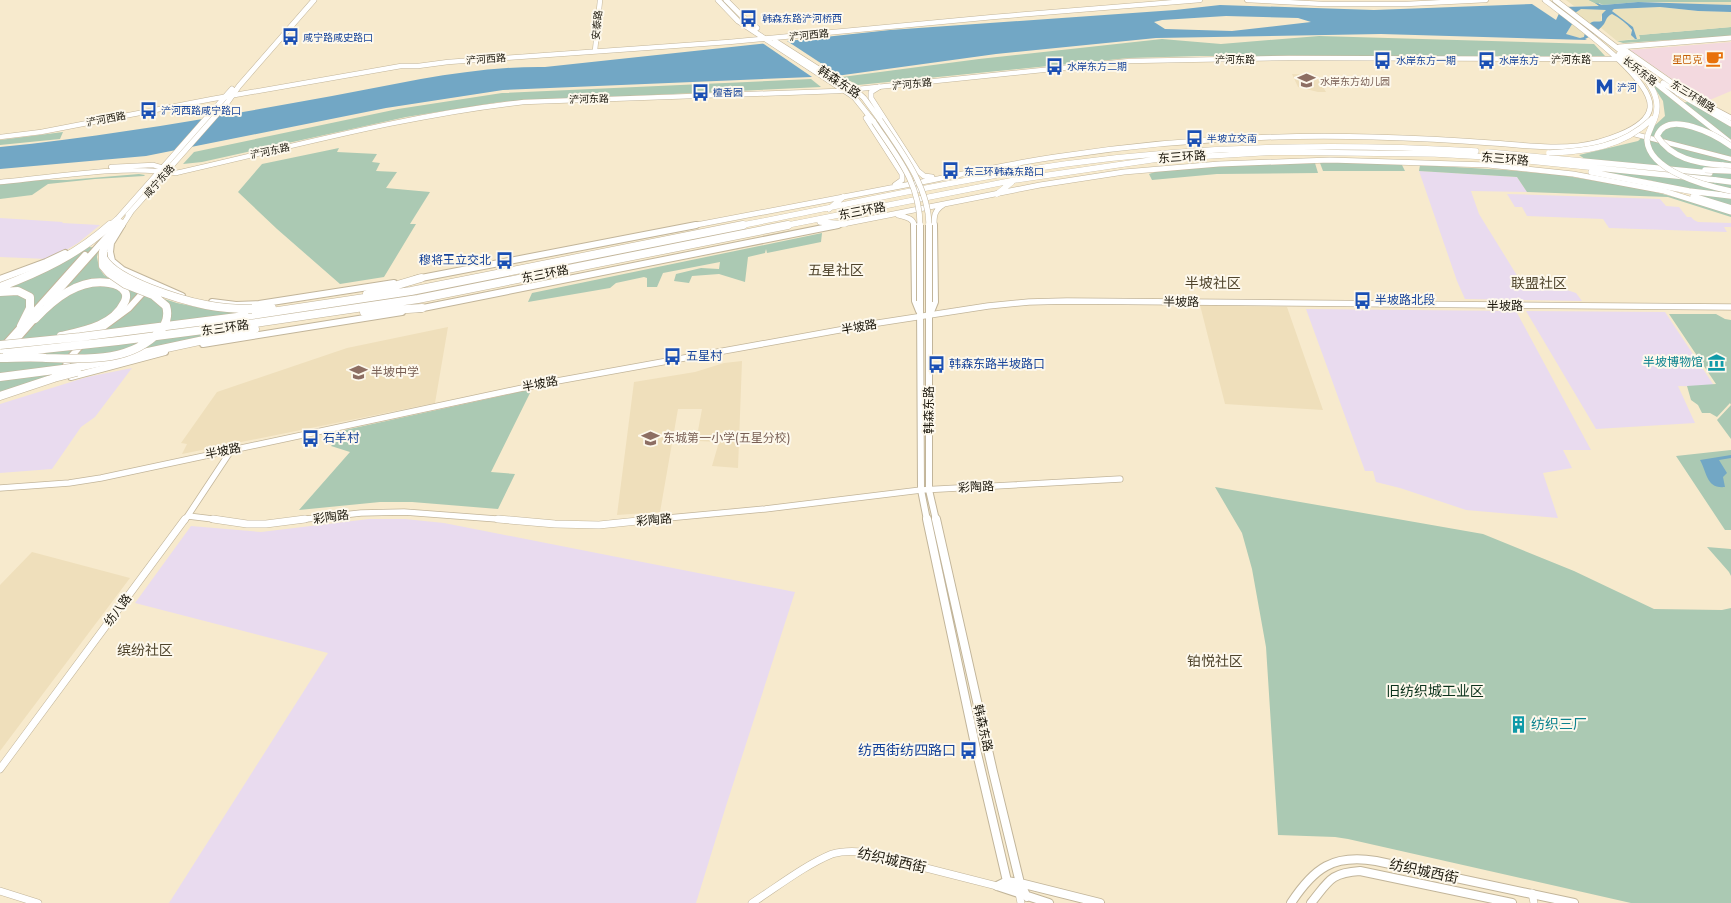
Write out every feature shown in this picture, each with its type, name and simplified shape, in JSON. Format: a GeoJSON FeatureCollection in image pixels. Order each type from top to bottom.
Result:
{"type":"FeatureCollection","features":[{"type":"Feature","properties":{"kind":"highway"},"geometry":{"type":"LineString","coordinates":[[1648,78],[1658,103],[1657,114],[1647,140],[1653,155],[1667,167],[1692,181],[1731,191]]}},
{"type":"Feature","properties":{"kind":"highway"},"geometry":{"type":"LineString","coordinates":[[1678,93],[1731,124]]}},
{"type":"Feature","properties":{"kind":"highway"},"geometry":{"type":"LineString","coordinates":[[1408,147],[1428,145],[1549,153],[1576,152],[1597,149],[1610,145],[1638,132],[1657,114]]}},
{"type":"Feature","properties":{"kind":"highway"},"geometry":{"type":"LineString","coordinates":[[1731,144],[1703,129],[1690,126],[1669,126],[1662,128],[1657,136],[1663,146],[1682,158],[1707,164],[1731,166]]}},
{"type":"Feature","properties":{"kind":"highway","name":"东三环路"},"geometry":{"type":"LineString","coordinates":[[0,345],[245,316],[345,302],[439,286],[1007,173],[1126,156],[1195,150],[1304,146],[1408,147],[1490,152],[1731,175]]}},
{"type":"Feature","properties":{"kind":"highway","name":"东三环路"},"geometry":{"type":"LineString","coordinates":[[0,354],[125,341],[242,326],[418,299],[1015,180],[1129,162],[1217,155],[1345,152],[1489,157],[1731,182]]}},
{"type":"Feature","properties":{"kind":"highway"},"geometry":{"type":"LineString","coordinates":[[1489,157],[1581,171],[1656,186],[1731,196]]}},
{"type":"Feature","properties":{"kind":"highway"},"geometry":{"type":"LineString","coordinates":[[982,170],[1007,173]]}},
{"type":"Feature","properties":{"kind":"highway"},"geometry":{"type":"LineString","coordinates":[[1708,172],[1731,171]]}},
{"type":"Feature","properties":{"kind":"highway"},"geometry":{"type":"LineString","coordinates":[[997,194],[1015,180]]}},
{"type":"Feature","properties":{"kind":"highway"},"geometry":{"type":"LineString","coordinates":[[1656,186],[1731,208]]}},
{"type":"Feature","properties":{"kind":"highway"},"geometry":{"type":"LineString","coordinates":[[829,209],[844,196]]}},
{"type":"Feature","properties":{"kind":"highway"},"geometry":{"type":"LineString","coordinates":[[0,287],[43,270],[82,249],[118,221]]}},
{"type":"Feature","properties":{"kind":"highway"},"geometry":{"type":"LineString","coordinates":[[0,358],[107,358],[135,349],[157,334],[167,320],[168,312],[165,306],[156,298],[110,275],[103,266],[104,250],[118,221]]}},
{"type":"Feature","properties":{"kind":"highway"},"geometry":{"type":"LineString","coordinates":[[811,221],[845,224]]}},
{"type":"Feature","properties":{"kind":"highway"},"geometry":{"type":"LineString","coordinates":[[0,282],[50,264],[82,249]]}},
{"type":"Feature","properties":{"kind":"highway"},"geometry":{"type":"LineString","coordinates":[[104,250],[106,263],[115,271],[170,296],[209,306],[252,309],[318,306]]}},
{"type":"Feature","properties":{"kind":"highway"},"geometry":{"type":"LineString","coordinates":[[345,302],[422,278]]}},
{"type":"Feature","properties":{"kind":"highway"},"geometry":{"type":"LineString","coordinates":[[35,319],[59,297],[72,289],[84,285],[106,283],[118,285],[125,292],[125,302],[114,316],[98,326],[82,332],[39,341]]}},
{"type":"Feature","properties":{"kind":"highway"},"geometry":{"type":"LineString","coordinates":[[0,292],[15,291],[25,294],[30,299],[31,308],[22,326]]}},
{"type":"Feature","properties":{"kind":"highway"},"geometry":{"type":"LineString","coordinates":[[337,312],[422,308]]}},
{"type":"Feature","properties":{"kind":"highway"},"geometry":{"type":"LineString","coordinates":[[0,377],[77,370],[315,316]]}},
{"type":"Feature","properties":{"kind":"highway"},"geometry":{"type":"LineString","coordinates":[[0,397],[58,379],[77,370]]}},
{"type":"Feature","properties":{"kind":"main road","name":"咸宁东路"},"geometry":{"type":"LineString","coordinates":[[0,358],[35,319],[152,179],[176,162],[227,103],[230,95],[310,0]]}},
{"type":"Feature","properties":{"kind":"main road","name":"咸宁东路"},"geometry":{"type":"LineString","coordinates":[[0,350],[76,263],[118,221],[131,212],[164,170],[167,161],[218,102],[230,95],[314,0]]}},
{"type":"Feature","properties":{"kind":"main road","name":"韩森东路"},"geometry":{"type":"LineString","coordinates":[[718,0],[738,21],[769,40],[840,90],[854,97],[877,121],[910,166],[921,186],[928,217],[929,302],[925,316],[925,490],[976,749],[1007,881],[1024,899]]}},
{"type":"Feature","properties":{"kind":"main road","name":"韩森东路"},"geometry":{"type":"LineString","coordinates":[[726,0],[769,40],[777,42],[836,80],[854,89],[864,98],[872,109],[877,121],[910,177],[917,196],[920,218],[920,301],[925,316]]}},
{"type":"Feature","properties":{"kind":"main road"},"geometry":{"type":"LineString","coordinates":[[1545,0],[1602,45],[1618,49],[1731,39]]}},
{"type":"Feature","properties":{"kind":"main road","name":"长乐东路"},"geometry":{"type":"LineString","coordinates":[[1549,0],[1618,49],[1628,61],[1731,144]]}},
{"type":"Feature","properties":{"kind":"main road","name":"长乐东路"},"geometry":{"type":"LineString","coordinates":[[1555,0],[1618,49],[1648,78],[1690,107],[1731,140]]}},
{"type":"Feature","properties":{"kind":"main road"},"geometry":{"type":"LineString","coordinates":[[131,212],[111,243],[111,259],[122,270],[192,298],[221,304],[245,305],[293,299],[422,278],[1053,157],[1141,146],[1188,142],[1295,137],[1367,137],[1565,147],[1591,144],[1640,124],[1650,107],[1650,97],[1638,78],[1618,59],[1618,49],[1561,0]]}},
{"type":"Feature","properties":{"kind":"main road","name":"东三环辅路"},"geometry":{"type":"LineString","coordinates":[[1618,49],[1695,99],[1731,118]]}},
{"type":"Feature","properties":{"kind":"main road"},"geometry":{"type":"LineString","coordinates":[[1628,61],[1648,78],[1678,93]]}},
{"type":"Feature","properties":{"kind":"main road"},"geometry":{"type":"LineString","coordinates":[[879,87],[873,90],[870,94],[873,102],[921,175],[927,177],[948,176]]}},
{"type":"Feature","properties":{"kind":"main road"},"geometry":{"type":"LineString","coordinates":[[840,90],[859,107],[902,174],[903,177],[900,183],[887,188]]}},
{"type":"Feature","properties":{"kind":"main road"},"geometry":{"type":"LineString","coordinates":[[58,379],[205,343],[422,308],[1040,185],[1124,172],[1225,163],[1351,160],[1488,165],[1546,170],[1664,190],[1731,212]]}},
{"type":"Feature","properties":{"kind":"main road"},"geometry":{"type":"LineString","coordinates":[[76,263],[108,223],[141,186],[152,179]]}},
{"type":"Feature","properties":{"kind":"main road"},"geometry":{"type":"LineString","coordinates":[[894,214],[907,217],[914,223],[915,301],[925,316],[935,302],[934,216],[937,209],[944,204]]}},
{"type":"Feature","properties":{"kind":"main road"},"geometry":{"type":"LineString","coordinates":[[0,279],[69,252],[88,240],[108,223]]}},
{"type":"Feature","properties":{"kind":"main road"},"geometry":{"type":"LineString","coordinates":[[58,379],[66,363],[82,344],[93,334],[132,306],[143,296],[151,282]]}},
{"type":"Feature","properties":{"kind":"main road","name":"韩森东路"},"geometry":{"type":"LineString","coordinates":[[925,490],[1024,899]]}},
{"type":"Feature","properties":{"kind":"main road","name":"纺织城西街"},"geometry":{"type":"LineString","coordinates":[[1291,903],[1302,886],[1318,870],[1342,858],[1353,857],[1532,893],[1574,903]]}},
{"type":"Feature","properties":{"kind":"main road","name":"纺织城西街"},"geometry":{"type":"LineString","coordinates":[[1311,903],[1327,882],[1333,877],[1340,873],[1360,871],[1512,903]]}},
{"type":"Feature","properties":{"kind":"main road"},"geometry":{"type":"LineString","coordinates":[[997,886],[1007,881],[1020,883],[1100,903]]}},
{"type":"Feature","properties":{"kind":"main road","name":"纺织城西街"},"geometry":{"type":"LineString","coordinates":[[997,886],[1024,899],[1049,903]]}},
{"type":"Feature","properties":{"kind":"street","name":"安泰路"},"geometry":{"type":"LineString","coordinates":[[594,51],[600,0]]}},
{"type":"Feature","properties":{"kind":"street"},"geometry":{"type":"LineString","coordinates":[[1125,0],[1126,7]]}},
{"type":"Feature","properties":{"kind":"street","name":"浐河西路"},"geometry":{"type":"LineString","coordinates":[[0,137],[41,132],[230,95],[401,66],[418,66],[448,62],[594,51],[769,40],[993,17],[1200,0]]}},
{"type":"Feature","properties":{"kind":"street"},"geometry":{"type":"LineString","coordinates":[[1247,0],[1318,4],[1413,4],[1486,0]]}},
{"type":"Feature","properties":{"kind":"street","name":"浐河东路"},"geometry":{"type":"LineString","coordinates":[[0,178],[153,165],[176,173],[421,117],[499,105],[555,100],[840,90],[1130,61],[1289,58],[1618,59]]}},
{"type":"Feature","properties":{"kind":"street"},"geometry":{"type":"LineString","coordinates":[[873,102],[872,109],[880,112]]}},
{"type":"Feature","properties":{"kind":"street"},"geometry":{"type":"LineString","coordinates":[[1628,130],[1634,134],[1731,159]]}},
{"type":"Feature","properties":{"kind":"street","name":"浐河东路"},"geometry":{"type":"LineString","coordinates":[[0,182],[117,171],[164,170]]}},
{"type":"Feature","properties":{"kind":"street","name":"半坡路"},"geometry":{"type":"LineString","coordinates":[[0,488],[48,485],[101,478],[232,449],[597,373],[988,306],[1029,302],[1067,301],[1731,308]]}},
{"type":"Feature","properties":{"kind":"street","name":"纺八路"},"geometry":{"type":"LineString","coordinates":[[0,769],[188,516],[232,449]]}},
{"type":"Feature","properties":{"kind":"street","name":"彩陶路"},"geometry":{"type":"LineString","coordinates":[[188,516],[247,524],[266,524],[361,513],[404,512],[555,524],[599,525],[765,509],[925,490],[1120,479]]}},
{"type":"Feature","properties":{"kind":"street","name":"纺织城西街"},"geometry":{"type":"LineString","coordinates":[[752,903],[813,864],[833,854],[850,850],[997,886]]}},
{"type":"Feature","properties":{"kind":"street"},"geometry":{"type":"LineString","coordinates":[[0,891],[38,903]]}},
{"type":"Feature","properties":{"kind":"street"},"geometry":{"type":"LineString","coordinates":[[1532,893],[1534,903]]}},
{"type":"Feature","properties":{"kind":"shaded area"},"geometry":{"type":"Polygon","coordinates":[[[1731,42],[1731,91],[1705,102],[1630,50],[1731,42]]]}},
{"type":"Feature","properties":{"kind":"shaded area","name":"水岸东方幼儿园"},"geometry":{"type":"Polygon","coordinates":[[[1292,74],[1316,75],[1326,92],[1318,92],[1298,87],[1292,74]]]}},
{"type":"Feature","properties":{"kind":"shaded area"},"geometry":{"type":"Polygon","coordinates":[[[1419,171],[1517,177],[1527,192],[1471,191],[1479,214],[1526,290],[1564,289],[1576,293],[1582,301],[1465,299],[1457,281],[1419,171]]]}},
{"type":"Feature","properties":{"kind":"shaded area"},"geometry":{"type":"Polygon","coordinates":[[[1507,194],[1660,199],[1666,206],[1679,207],[1687,217],[1691,217],[1698,222],[1731,223],[1731,227],[1724,227],[1727,232],[1609,228],[1603,219],[1527,216],[1522,207],[1515,207],[1507,194]]]}},
{"type":"Feature","properties":{"kind":"shaded area"},"geometry":{"type":"Polygon","coordinates":[[[0,218],[100,225],[78,243],[48,259],[0,257],[0,218]]]}},
{"type":"Feature","properties":{"kind":"shaded area"},"geometry":{"type":"Polygon","coordinates":[[[1200,305],[1287,307],[1323,410],[1225,404],[1200,305]]]}},
{"type":"Feature","properties":{"kind":"shaded area"},"geometry":{"type":"Polygon","coordinates":[[[1306,309],[1516,311],[1591,450],[1563,450],[1572,468],[1543,473],[1558,518],[1466,510],[1400,488],[1376,482],[1373,471],[1365,471],[1306,309]]]}},
{"type":"Feature","properties":{"kind":"shaded area"},"geometry":{"type":"Polygon","coordinates":[[[1526,311],[1665,312],[1715,387],[1678,386],[1695,423],[1596,429],[1526,311]]]}},
{"type":"Feature","properties":{"kind":"shaded area","name":"半坡中学"},"geometry":{"type":"Polygon","coordinates":[[[448,327],[435,403],[182,454],[187,444],[181,443],[217,392],[347,348],[448,327]]]}},
{"type":"Feature","properties":{"kind":"shaded area","name":"东城第一小学(五星分校)"},"geometry":{"type":"Polygon","coordinates":[[[742,361],[738,468],[712,466],[719,442],[698,441],[697,436],[702,409],[678,409],[660,512],[617,515],[634,382],[695,372],[724,363],[742,361]]]}},
{"type":"Feature","properties":{"kind":"shaded area"},"geometry":{"type":"Polygon","coordinates":[[[132,368],[95,417],[81,427],[52,469],[0,473],[0,404],[87,377],[132,368]]]}},
{"type":"Feature","properties":{"kind":"shaded area"},"geometry":{"type":"Polygon","coordinates":[[[369,519],[405,519],[444,523],[795,592],[696,903],[169,903],[328,653],[135,603],[191,526],[261,532],[369,519]]]}},
{"type":"Feature","properties":{"kind":"shaded area"},"geometry":{"type":"Polygon","coordinates":[[[32,552],[130,578],[0,751],[0,585],[32,552]]]}},
{"type":"Feature","properties":{"kind":"green space"},"geometry":{"type":"Polygon","coordinates":[[[1588,0],[1731,0],[1731,2],[1638,2],[1603,5],[1599,3],[1600,6],[1588,0]]]}},
{"type":"Feature","properties":{"kind":"green space"},"geometry":{"type":"Polygon","coordinates":[[[1731,27],[1731,36],[1623,43],[1617,41],[1640,39],[1639,35],[1731,27]]]}},
{"type":"Feature","properties":{"kind":"green space"},"geometry":{"type":"Polygon","coordinates":[[[1319,36],[1594,44],[1605,56],[1200,56],[1129,58],[858,85],[842,77],[979,59],[1162,39],[1221,44],[1319,36]]]}},
{"type":"Feature","properties":{"kind":"green space"},"geometry":{"type":"Polygon","coordinates":[[[811,79],[821,87],[500,102],[406,117],[202,162],[183,164],[194,152],[398,109],[502,93],[811,79]]]}},
{"type":"Feature","properties":{"kind":"green space"},"geometry":{"type":"Polygon","coordinates":[[[1650,81],[1679,103],[1688,102],[1731,125],[1731,206],[1653,181],[1606,173],[1579,155],[1638,141],[1665,116],[1663,101],[1650,81]]]}},
{"type":"Feature","properties":{"kind":"green space"},"geometry":{"type":"Polygon","coordinates":[[[63,132],[60,139],[0,145],[0,140],[63,132]]]}},
{"type":"Feature","properties":{"kind":"green space"},"geometry":{"type":"Polygon","coordinates":[[[339,148],[337,152],[377,154],[372,162],[380,163],[376,171],[397,172],[386,188],[430,192],[410,224],[416,224],[384,277],[340,284],[277,229],[238,192],[262,164],[339,148]]]}},
{"type":"Feature","properties":{"kind":"green space"},"geometry":{"type":"Polygon","coordinates":[[[1315,163],[1318,173],[1217,174],[1152,180],[1149,174],[1158,171],[1204,167],[1315,163]]]}},
{"type":"Feature","properties":{"kind":"green space"},"geometry":{"type":"Polygon","coordinates":[[[1320,163],[1395,163],[1402,165],[1405,171],[1323,171],[1320,163]]]}},
{"type":"Feature","properties":{"kind":"green space"},"geometry":{"type":"Polygon","coordinates":[[[1420,165],[1561,175],[1643,189],[1698,203],[1731,214],[1731,217],[1668,197],[1527,192],[1517,177],[1419,171],[1420,165]]]}},
{"type":"Feature","properties":{"kind":"green space"},"geometry":{"type":"Polygon","coordinates":[[[139,174],[145,175],[48,184],[32,195],[0,199],[0,184],[139,174]]]}},
{"type":"Feature","properties":{"kind":"green space"},"geometry":{"type":"Polygon","coordinates":[[[822,233],[821,242],[767,253],[766,249],[765,253],[748,257],[745,282],[719,274],[692,276],[689,283],[674,281],[676,274],[701,268],[719,269],[720,262],[663,273],[657,287],[647,287],[647,278],[644,277],[616,283],[610,288],[528,302],[532,293],[822,233]]]}},
{"type":"Feature","properties":{"kind":"green space"},"geometry":{"type":"Polygon","coordinates":[[[89,247],[99,248],[97,257],[99,268],[104,275],[117,284],[177,303],[211,310],[251,313],[246,329],[75,370],[0,394],[0,284],[58,265],[89,247]]]}},
{"type":"Feature","properties":{"kind":"green space","name":"半坡博物馆"},"geometry":{"type":"Polygon","coordinates":[[[1669,314],[1716,314],[1725,319],[1731,320],[1731,405],[1730,403],[1717,417],[1710,413],[1702,413],[1698,405],[1691,400],[1687,386],[1716,384],[1669,314]]]}},
{"type":"Feature","properties":{"kind":"green space"},"geometry":{"type":"Polygon","coordinates":[[[528,390],[530,393],[491,472],[515,474],[498,509],[412,502],[380,502],[299,510],[350,452],[331,446],[345,430],[528,390]]]}},
{"type":"Feature","properties":{"kind":"green space"},"geometry":{"type":"Polygon","coordinates":[[[1731,405],[1731,439],[1717,420],[1731,405]]]}},
{"type":"Feature","properties":{"kind":"green space"},"geometry":{"type":"Polygon","coordinates":[[[1731,450],[1731,530],[1725,530],[1676,456],[1731,450]]]}},
{"type":"Feature","properties":{"kind":"green space","name":"旧纺织城工业区"},"geometry":{"type":"Polygon","coordinates":[[[1215,487],[1483,534],[1574,571],[1654,609],[1722,610],[1731,608],[1731,903],[1631,903],[1348,839],[1335,837],[1278,835],[1266,647],[1252,569],[1242,533],[1215,487]]]}},
{"type":"Feature","properties":{"kind":"green space"},"geometry":{"type":"Polygon","coordinates":[[[1707,547],[1731,549],[1731,576],[1729,572],[1707,547]]]}},
{"type":"Feature","properties":{"kind":"sand"},"geometry":{"type":"Polygon","coordinates":[[[1566,0],[1588,0],[1600,6],[1574,6],[1566,0]]]}},
{"type":"Feature","properties":{"kind":"sand"},"geometry":{"type":"Polygon","coordinates":[[[1658,2],[1731,2],[1731,5],[1702,5],[1658,2]]]}},
{"type":"Feature","properties":{"kind":"sand"},"geometry":{"type":"Polygon","coordinates":[[[1660,7],[1698,11],[1731,12],[1731,27],[1639,35],[1640,39],[1637,39],[1633,27],[1612,11],[1614,9],[1660,7]]]}},
{"type":"Feature","properties":{"kind":"sand"},"geometry":{"type":"Polygon","coordinates":[[[1581,9],[1607,10],[1601,17],[1602,21],[1592,22],[1589,25],[1586,29],[1584,37],[1580,38],[1566,34],[1574,21],[1575,13],[1581,9]]]}},
{"type":"Feature","properties":{"kind":"sand"},"geometry":{"type":"Polygon","coordinates":[[[1612,14],[1620,18],[1629,26],[1633,38],[1635,39],[1617,41],[1600,27],[1606,18],[1612,14]]]}},
{"type":"Feature","properties":{"kind":"water"},"geometry":{"type":"Polygon","coordinates":[[[1638,2],[1731,5],[1731,12],[1698,11],[1660,7],[1614,9],[1612,11],[1633,27],[1637,39],[1631,35],[1632,30],[1627,25],[1612,14],[1598,31],[1585,39],[1587,40],[1381,34],[1156,38],[996,54],[836,76],[503,90],[386,108],[146,156],[0,169],[0,147],[166,125],[438,76],[491,69],[545,67],[890,30],[1175,10],[1220,5],[1374,10],[1532,4],[1556,20],[1562,7],[1599,6],[1595,3],[1603,5],[1638,2]],[[1581,9],[1575,13],[1574,21],[1566,34],[1580,38],[1584,37],[1588,25],[1593,22],[1602,21],[1602,14],[1606,10],[1581,9]],[[1226,16],[1162,20],[1154,22],[1165,29],[1232,31],[1311,22],[1298,18],[1226,16]]]}},
{"type":"Feature","properties":{"kind":"water"},"geometry":{"type":"Polygon","coordinates":[[[1731,455],[1731,458],[1719,460],[1727,473],[1723,477],[1725,487],[1714,485],[1708,479],[1700,460],[1731,455]]]}},
{"type":"Feature","properties":{"kind":"pier"},"geometry":{"type":"Polygon","coordinates":[[[784,39],[842,77],[815,79],[761,42],[784,39]]]}},
{"type":"Feature","properties":{"kind":"place","name":"韩森东路浐河桥西"},"geometry":{"type":"Point","coordinates":[749,18]}},
{"type":"Feature","properties":{"kind":"place","name":"咸宁路咸史路口"},"geometry":{"type":"Point","coordinates":[290,37]}},
{"type":"Feature","properties":{"kind":"place","name":"星巴克"},"geometry":{"type":"Point","coordinates":[1715,59]}},
{"type":"Feature","properties":{"kind":"place","name":"水岸东方一期"},"geometry":{"type":"Point","coordinates":[1383,60]}},
{"type":"Feature","properties":{"kind":"place","name":"水岸东方"},"geometry":{"type":"Point","coordinates":[1486,60]}},
{"type":"Feature","properties":{"kind":"place","name":"水岸东方二期"},"geometry":{"type":"Point","coordinates":[1054,66]}},
{"type":"Feature","properties":{"kind":"place","name":"水岸东方幼儿园"},"geometry":{"type":"Point","coordinates":[1307,81]}},
{"type":"Feature","properties":{"kind":"place","name":"浐河"},"geometry":{"type":"Point","coordinates":[1604,87]}},
{"type":"Feature","properties":{"kind":"place","name":"檀香园"},"geometry":{"type":"Point","coordinates":[700,92]}},
{"type":"Feature","properties":{"kind":"place","name":"浐河西路咸宁路口"},"geometry":{"type":"Point","coordinates":[148,110]}},
{"type":"Feature","properties":{"kind":"place","name":"半坡立交南"},"geometry":{"type":"Point","coordinates":[1194,138]}},
{"type":"Feature","properties":{"kind":"place","name":"东三环韩森东路口"},"geometry":{"type":"Point","coordinates":[951,171]}},
{"type":"Feature","properties":{"kind":"place","name":"穆将王立交北"},"geometry":{"type":"Point","coordinates":[504,260]}},
{"type":"Feature","properties":{"kind":"place","name":"半坡路北段"},"geometry":{"type":"Point","coordinates":[1362,300]}},
{"type":"Feature","properties":{"kind":"place","name":"五星村"},"geometry":{"type":"Point","coordinates":[673,356]}},
{"type":"Feature","properties":{"kind":"place","name":"半坡博物馆"},"geometry":{"type":"Point","coordinates":[1716,362]}},
{"type":"Feature","properties":{"kind":"place","name":"韩森东路半坡路口"},"geometry":{"type":"Point","coordinates":[936,364]}},
{"type":"Feature","properties":{"kind":"place","name":"半坡中学"},"geometry":{"type":"Point","coordinates":[358,372]}},
{"type":"Feature","properties":{"kind":"place","name":"石羊村"},"geometry":{"type":"Point","coordinates":[310,438]}},
{"type":"Feature","properties":{"kind":"place","name":"东城第一小学(五星分校)"},"geometry":{"type":"Point","coordinates":[650,438]}},
{"type":"Feature","properties":{"kind":"place","name":"纺织三厂"},"geometry":{"type":"Point","coordinates":[1518,724]}},
{"type":"Feature","properties":{"kind":"place","name":"纺西街纺四路口"},"geometry":{"type":"Point","coordinates":[969,750]}},
{"type":"Feature","properties":{"kind":"district","name":"五星社区"},"geometry":{"type":"Point","coordinates":[836,270]}},
{"type":"Feature","properties":{"kind":"district","name":"半坡社区"},"geometry":{"type":"Point","coordinates":[1213,283]}},
{"type":"Feature","properties":{"kind":"district","name":"联盟社区"},"geometry":{"type":"Point","coordinates":[1539,283]}},
{"type":"Feature","properties":{"kind":"district","name":"缤纷社区"},"geometry":{"type":"Point","coordinates":[145,650]}},
{"type":"Feature","properties":{"kind":"district","name":"铂悦社区"},"geometry":{"type":"Point","coordinates":[1215,661]}}]}
